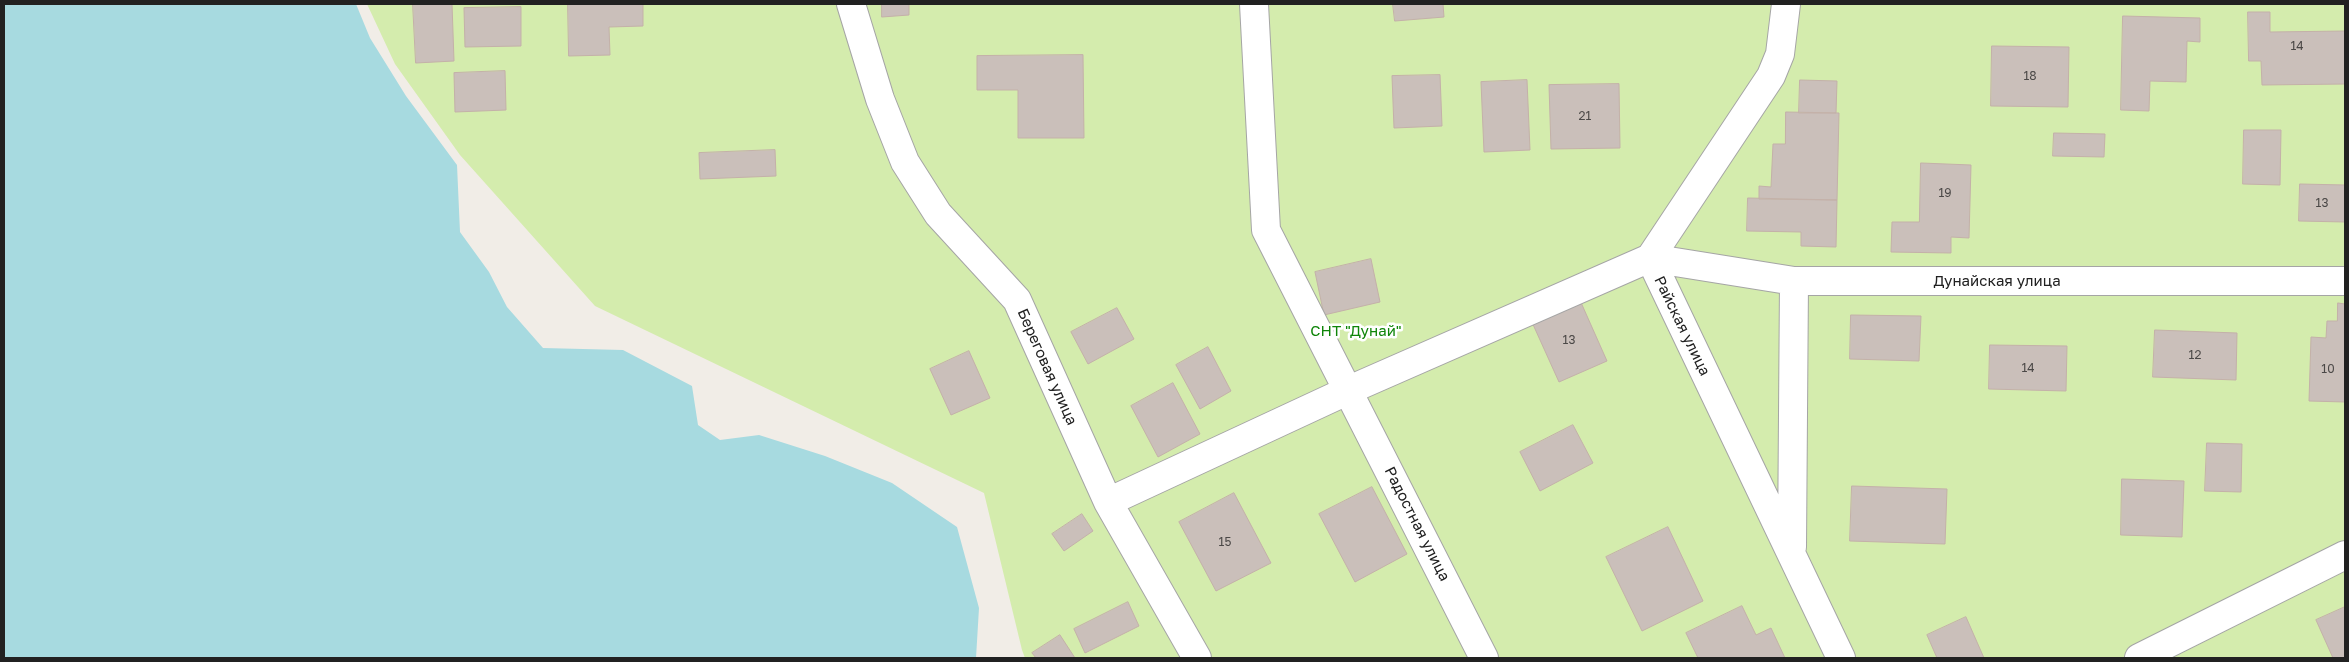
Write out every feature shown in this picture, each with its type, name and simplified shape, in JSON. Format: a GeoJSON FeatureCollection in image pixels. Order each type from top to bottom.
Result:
{"type":"FeatureCollection","features":[{"type":"Feature","properties":{"kind":"street","name":"Береговая улица"},"geometry":{"type":"LineString","coordinates":[[851,4],[880,99],[906,162],[938,214],[1017,300],[1108,502],[1197,658]]}},
{"type":"Feature","properties":{"kind":"street","name":"Радостная улица"},"geometry":{"type":"LineString","coordinates":[[1254,4],[1266,230],[1484,658]]}},
{"type":"Feature","properties":{"kind":"street","name":"Райская улица"},"geometry":{"type":"LineString","coordinates":[[1786,4],[1780,54],[1771,76],[1650,258],[1841,658]]}},
{"type":"Feature","properties":{"kind":"street"},"geometry":{"type":"LineString","coordinates":[[1108,502],[1349,390],[1650,258]]}},
{"type":"Feature","properties":{"kind":"street","name":"Дунайская улица"},"geometry":{"type":"LineString","coordinates":[[1650,258],[1794,281],[2345,281]]}},
{"type":"Feature","properties":{"kind":"street"},"geometry":{"type":"LineString","coordinates":[[1792,553],[1794,281]]}},
{"type":"Feature","properties":{"kind":"street"},"geometry":{"type":"LineString","coordinates":[[2139,658],[2345,555]]}},
{"type":"Feature","properties":{"kind":"green space","name":"СНТ \"Дунай\""},"geometry":{"type":"Polygon","coordinates":[[[367,4],[2345,4],[2345,658],[1025,658],[984,493],[595,306],[460,155],[395,64],[367,4]]]}},
{"type":"Feature","properties":{"kind":"water"},"geometry":{"type":"Polygon","coordinates":[[[4,4],[356,4],[370,38],[406,96],[457,165],[460,232],[489,272],[507,307],[543,348],[623,350],[692,386],[698,425],[720,440],[759,435],[825,456],[892,483],[957,527],[979,608],[976,658],[4,658],[4,4]]]}},
{"type":"Feature","properties":{"kind":"building"},"geometry":{"type":"Polygon","coordinates":[[[413,4],[452,4],[454,61],[416,63],[413,4]]]}},
{"type":"Feature","properties":{"kind":"building"},"geometry":{"type":"Polygon","coordinates":[[[568,4],[643,4],[643,26],[609,27],[610,55],[569,56],[568,4]]]}},
{"type":"Feature","properties":{"kind":"building"},"geometry":{"type":"Polygon","coordinates":[[[882,4],[909,4],[909,15],[882,17],[882,4]]]}},
{"type":"Feature","properties":{"kind":"building"},"geometry":{"type":"Polygon","coordinates":[[[1393,4],[1443,4],[1444,17],[1395,21],[1393,4]]]}},
{"type":"Feature","properties":{"kind":"building"},"geometry":{"type":"Polygon","coordinates":[[[521,7],[521,46],[465,47],[464,8],[521,7]]]}},
{"type":"Feature","properties":{"kind":"building"},"geometry":{"type":"Polygon","coordinates":[[[2248,12],[2270,12],[2270,32],[2345,31],[2345,84],[2262,85],[2261,61],[2249,61],[2248,12]]]}},
{"type":"Feature","properties":{"kind":"building"},"geometry":{"type":"Polygon","coordinates":[[[2123,16],[2200,18],[2200,42],[2187,41],[2186,82],[2150,81],[2149,111],[2121,110],[2123,16]]]}},
{"type":"Feature","properties":{"kind":"building"},"geometry":{"type":"Polygon","coordinates":[[[1992,46],[2069,47],[2068,107],[1991,106],[1992,46]]]}},
{"type":"Feature","properties":{"kind":"building"},"geometry":{"type":"Polygon","coordinates":[[[1083,55],[1084,138],[1018,138],[1018,90],[977,90],[977,56],[1083,55]]]}},
{"type":"Feature","properties":{"kind":"building"},"geometry":{"type":"Polygon","coordinates":[[[505,71],[506,110],[455,112],[454,73],[505,71]]]}},
{"type":"Feature","properties":{"kind":"building"},"geometry":{"type":"Polygon","coordinates":[[[1440,75],[1442,126],[1394,128],[1392,76],[1440,75]]]}},
{"type":"Feature","properties":{"kind":"building"},"geometry":{"type":"Polygon","coordinates":[[[1527,80],[1530,150],[1484,152],[1481,82],[1527,80]]]}},
{"type":"Feature","properties":{"kind":"building"},"geometry":{"type":"Polygon","coordinates":[[[1800,80],[1837,81],[1836,113],[1799,113],[1800,80]]]}},
{"type":"Feature","properties":{"kind":"building"},"geometry":{"type":"Polygon","coordinates":[[[1619,84],[1620,148],[1551,149],[1549,85],[1619,84]]]}},
{"type":"Feature","properties":{"kind":"building"},"geometry":{"type":"Polygon","coordinates":[[[1786,112],[1839,113],[1837,200],[1759,199],[1759,186],[1771,187],[1773,144],[1785,144],[1786,112]]]}},
{"type":"Feature","properties":{"kind":"building"},"geometry":{"type":"Polygon","coordinates":[[[2244,130],[2281,130],[2280,185],[2243,184],[2244,130]]]}},
{"type":"Feature","properties":{"kind":"building"},"geometry":{"type":"Polygon","coordinates":[[[2054,133],[2105,134],[2104,157],[2053,156],[2054,133]]]}},
{"type":"Feature","properties":{"kind":"building"},"geometry":{"type":"Polygon","coordinates":[[[775,150],[776,176],[700,179],[699,153],[775,150]]]}},
{"type":"Feature","properties":{"kind":"building"},"geometry":{"type":"Polygon","coordinates":[[[1921,163],[1971,165],[1969,238],[1951,237],[1951,253],[1891,252],[1892,222],[1919,222],[1921,163]]]}},
{"type":"Feature","properties":{"kind":"building"},"geometry":{"type":"Polygon","coordinates":[[[2300,184],[2345,185],[2345,222],[2299,221],[2300,184]]]}},
{"type":"Feature","properties":{"kind":"building"},"geometry":{"type":"Polygon","coordinates":[[[1748,198],[1837,200],[1836,247],[1801,246],[1801,232],[1747,231],[1748,198]]]}},
{"type":"Feature","properties":{"kind":"building"},"geometry":{"type":"Polygon","coordinates":[[[1371,259],[1380,302],[1324,315],[1315,272],[1371,259]]]}},
{"type":"Feature","properties":{"kind":"building"},"geometry":{"type":"Polygon","coordinates":[[[1579,298],[1607,361],[1559,382],[1531,320],[1579,298]]]}},
{"type":"Feature","properties":{"kind":"building"},"geometry":{"type":"Polygon","coordinates":[[[2338,303],[2345,304],[2345,402],[2309,401],[2311,337],[2326,338],[2327,321],[2337,321],[2338,303]]]}},
{"type":"Feature","properties":{"kind":"building"},"geometry":{"type":"Polygon","coordinates":[[[1117,308],[1134,339],[1088,364],[1071,332],[1117,308]]]}},
{"type":"Feature","properties":{"kind":"building"},"geometry":{"type":"Polygon","coordinates":[[[1851,315],[1921,316],[1919,361],[1850,359],[1851,315]]]}},
{"type":"Feature","properties":{"kind":"building"},"geometry":{"type":"Polygon","coordinates":[[[2155,330],[2237,333],[2236,380],[2153,377],[2155,330]]]}},
{"type":"Feature","properties":{"kind":"building"},"geometry":{"type":"Polygon","coordinates":[[[1990,345],[2067,346],[2066,391],[1989,389],[1990,345]]]}},
{"type":"Feature","properties":{"kind":"building"},"geometry":{"type":"Polygon","coordinates":[[[1208,347],[1231,391],[1200,409],[1176,365],[1208,347]]]}},
{"type":"Feature","properties":{"kind":"building"},"geometry":{"type":"Polygon","coordinates":[[[969,351],[990,398],[951,415],[930,369],[969,351]]]}},
{"type":"Feature","properties":{"kind":"building"},"geometry":{"type":"Polygon","coordinates":[[[1173,383],[1200,434],[1158,457],[1131,406],[1173,383]]]}},
{"type":"Feature","properties":{"kind":"building"},"geometry":{"type":"Polygon","coordinates":[[[1573,425],[1593,463],[1540,491],[1520,452],[1573,425]]]}},
{"type":"Feature","properties":{"kind":"building"},"geometry":{"type":"Polygon","coordinates":[[[2207,443],[2242,444],[2241,492],[2205,491],[2207,443]]]}},
{"type":"Feature","properties":{"kind":"building"},"geometry":{"type":"Polygon","coordinates":[[[2122,479],[2184,481],[2182,537],[2121,535],[2122,479]]]}},
{"type":"Feature","properties":{"kind":"building"},"geometry":{"type":"Polygon","coordinates":[[[1852,486],[1947,489],[1945,544],[1850,541],[1852,486]]]}},
{"type":"Feature","properties":{"kind":"building"},"geometry":{"type":"Polygon","coordinates":[[[1372,487],[1407,554],[1355,582],[1319,514],[1372,487]]]}},
{"type":"Feature","properties":{"kind":"building"},"geometry":{"type":"Polygon","coordinates":[[[1234,493],[1271,563],[1216,591],[1179,522],[1234,493]]]}},
{"type":"Feature","properties":{"kind":"building"},"geometry":{"type":"Polygon","coordinates":[[[1082,514],[1093,531],[1064,551],[1052,534],[1082,514]]]}},
{"type":"Feature","properties":{"kind":"building"},"geometry":{"type":"Polygon","coordinates":[[[1668,527],[1703,601],[1642,631],[1606,557],[1668,527]]]}},
{"type":"Feature","properties":{"kind":"building"},"geometry":{"type":"Polygon","coordinates":[[[1128,602],[1139,626],[1085,653],[1074,629],[1128,602]]]}},
{"type":"Feature","properties":{"kind":"building"},"geometry":{"type":"Polygon","coordinates":[[[1742,606],[1756,635],[1771,628],[1785,658],[1698,658],[1686,633],[1742,606]]]}},
{"type":"Feature","properties":{"kind":"building"},"geometry":{"type":"Polygon","coordinates":[[[2345,607],[2345,658],[2333,658],[2316,620],[2345,607]]]}},
{"type":"Feature","properties":{"kind":"building"},"geometry":{"type":"Polygon","coordinates":[[[1966,617],[1984,658],[1937,658],[1927,635],[1966,617]]]}},
{"type":"Feature","properties":{"kind":"building"},"geometry":{"type":"Polygon","coordinates":[[[1060,635],[1075,658],[1036,658],[1032,653],[1060,635]]]}}]}
